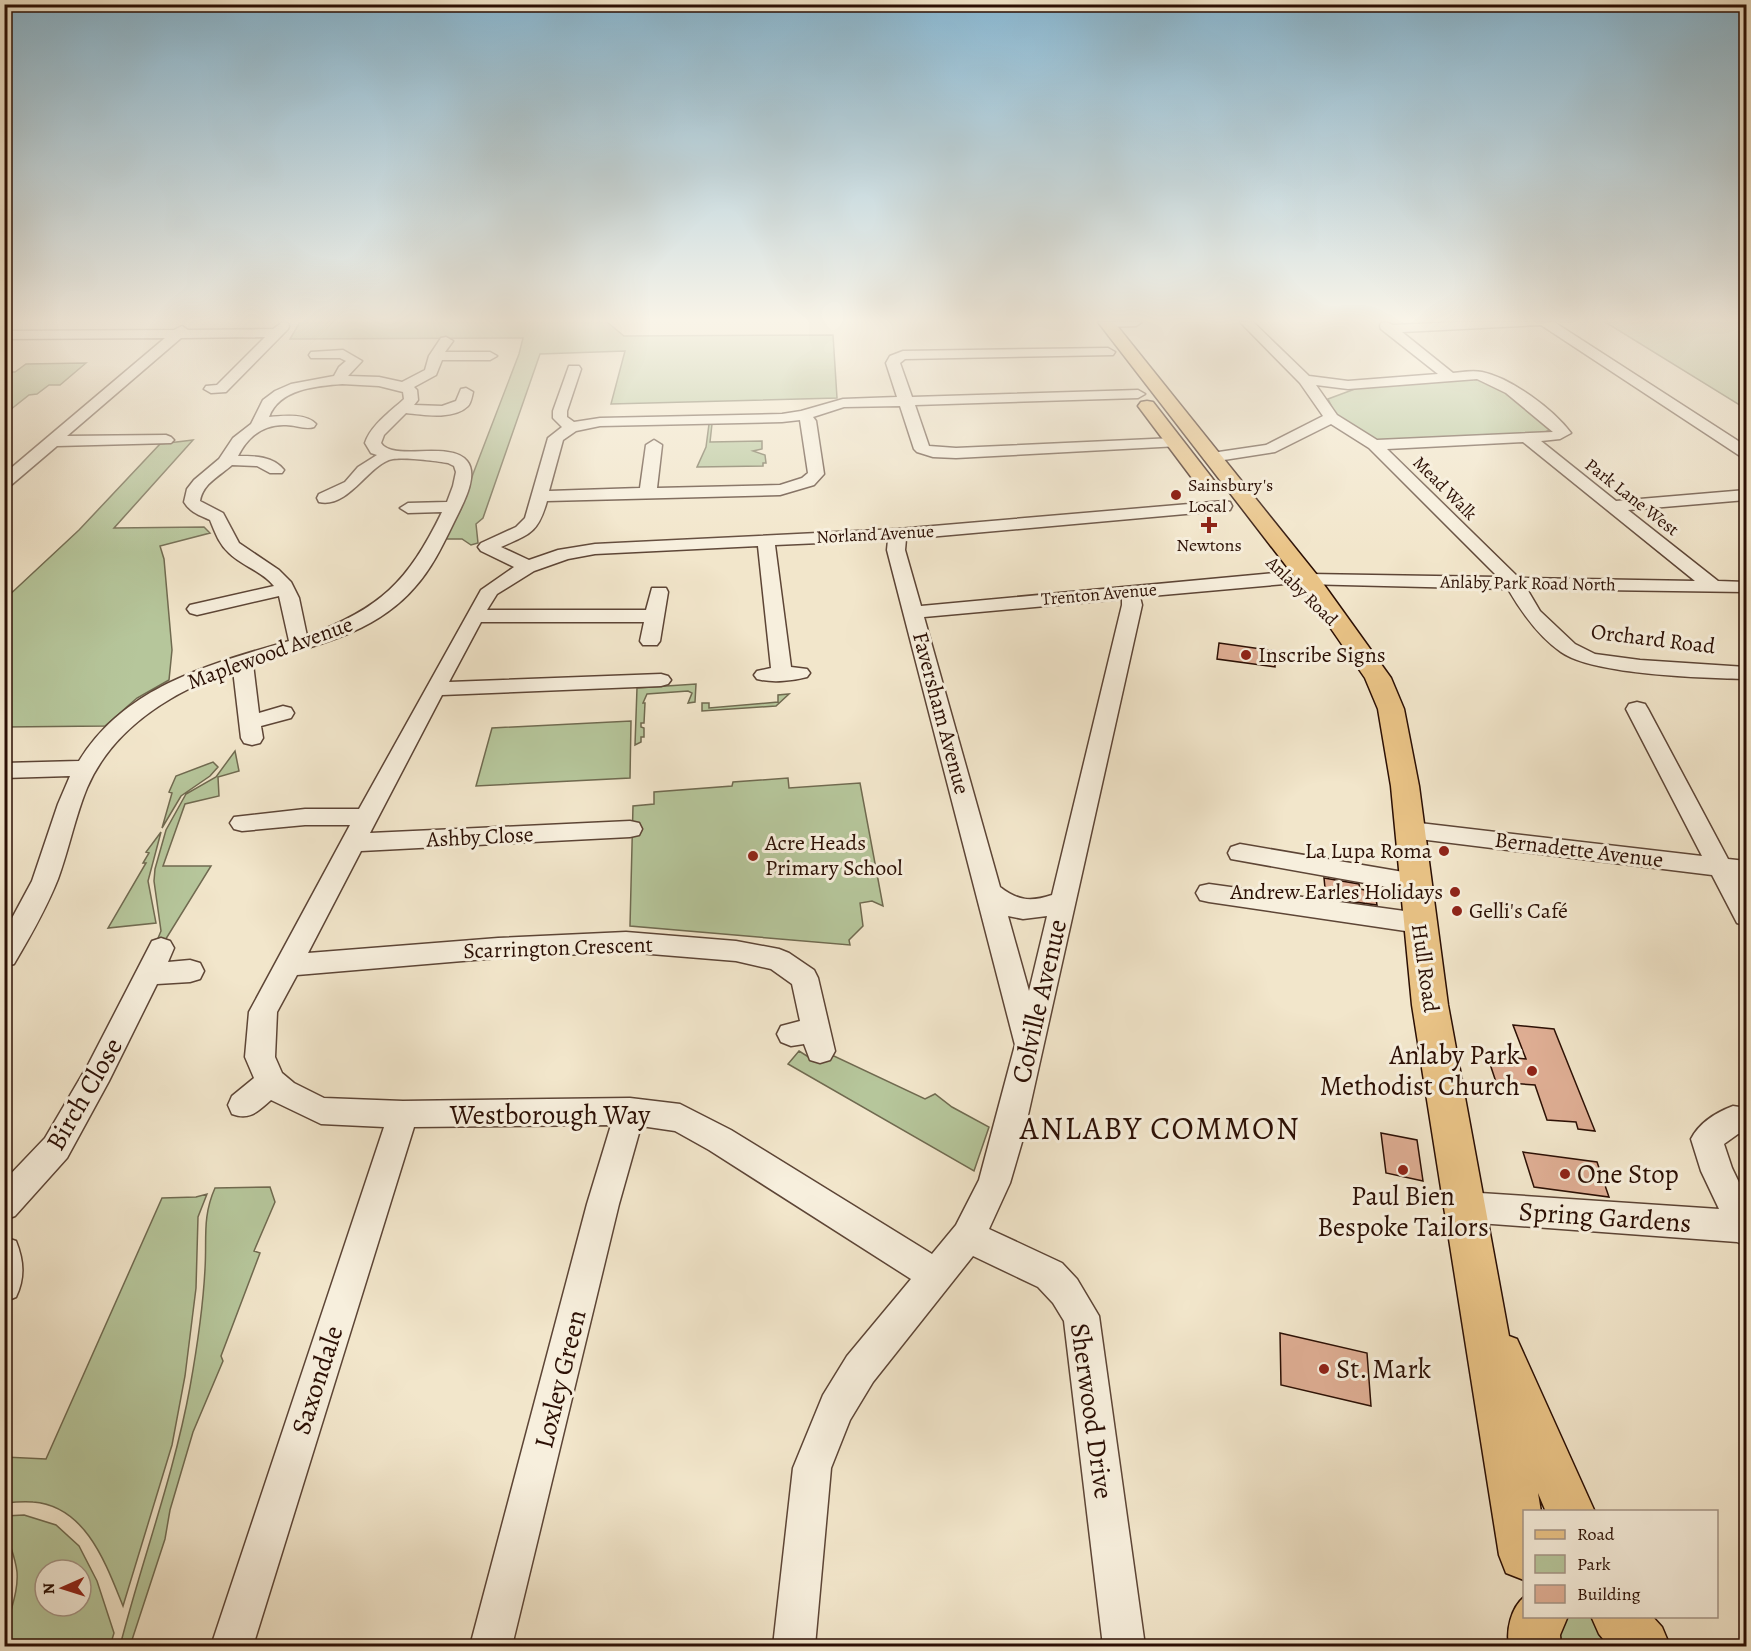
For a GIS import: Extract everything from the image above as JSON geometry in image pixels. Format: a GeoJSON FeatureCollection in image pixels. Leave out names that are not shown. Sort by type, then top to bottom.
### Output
{"type":"FeatureCollection","features":[{"type":"Feature","properties":{"kind":"main road"},"geometry":{"type":"LineString","coordinates":[[1142,399],[1230,514]]}},
{"type":"Feature","properties":{"kind":"main road","name":"Anlaby Road"},"geometry":{"type":"LineString","coordinates":[[1166,399],[1310,580],[1346,633]]}},
{"type":"Feature","properties":{"kind":"main road","name":"Anlaby Road"},"geometry":{"type":"LineString","coordinates":[[1268,560],[1284,578],[1346,633]]}},
{"type":"Feature","properties":{"kind":"main road","name":"Hull Road"},"geometry":{"type":"LineString","coordinates":[[1346,633],[1378,678],[1391,709],[1411,830],[1419,923],[1430,1005],[1523,1550]]}},
{"type":"Feature","properties":{"kind":"main road","name":"Hull Road"},"geometry":{"type":"LineString","coordinates":[[1482,1314],[1569,1510]]}},
{"type":"Feature","properties":{"kind":"main road"},"geometry":{"type":"LineString","coordinates":[[1618,1618],[1642,1647]]}},
{"type":"Feature","properties":{"kind":"street"},"geometry":{"type":"LineString","coordinates":[[4,483],[102,399]]}},
{"type":"Feature","properties":{"kind":"street"},"geometry":{"type":"LineString","coordinates":[[274,399],[268,403],[259,422],[241,439],[227,460],[198,483],[192,492],[192,502],[198,508],[217,517],[227,539],[236,549],[274,573],[286,589],[295,633],[300,645]]}},
{"type":"Feature","properties":{"kind":"street"},"geometry":{"type":"LineString","coordinates":[[388,455],[379,452],[374,447],[373,441],[411,399]]}},
{"type":"Feature","properties":{"kind":"street"},"geometry":{"type":"LineString","coordinates":[[404,408],[453,412],[464,399]]}},
{"type":"Feature","properties":{"kind":"street"},"geometry":{"type":"LineString","coordinates":[[564,399],[560,418],[571,427]]}},
{"type":"Feature","properties":{"kind":"street"},"geometry":{"type":"LineString","coordinates":[[528,567],[487,547],[522,531],[533,519],[556,438],[571,427],[600,422],[802,415],[843,403],[971,399]]}},
{"type":"Feature","properties":{"kind":"street","name":"Mead Walk"},"geometry":{"type":"LineString","coordinates":[[1319,399],[1332,418],[1374,445],[1514,583]]}},
{"type":"Feature","properties":{"kind":"street"},"geometry":{"type":"LineString","coordinates":[[1374,445],[1555,436],[1563,433],[1521,399]]}},
{"type":"Feature","properties":{"kind":"street"},"geometry":{"type":"LineString","coordinates":[[1663,399],[1746,453]]}},
{"type":"Feature","properties":{"kind":"street"},"geometry":{"type":"LineString","coordinates":[[907,401],[922,449],[933,452],[1174,443]]}},
{"type":"Feature","properties":{"kind":"street"},"geometry":{"type":"LineString","coordinates":[[540,496],[704,489],[791,489],[813,480],[816,474],[809,421],[802,415]]}},
{"type":"Feature","properties":{"kind":"street"},"geometry":{"type":"LineString","coordinates":[[1211,458],[1270,449],[1332,418]]}},
{"type":"Feature","properties":{"kind":"street"},"geometry":{"type":"LineString","coordinates":[[259,422],[302,419]]}},
{"type":"Feature","properties":{"kind":"street","name":"Park Lane West"},"geometry":{"type":"LineString","coordinates":[[1526,437],[1714,586]]}},
{"type":"Feature","properties":{"kind":"street"},"geometry":{"type":"LineString","coordinates":[[53,441],[166,440]]}},
{"type":"Feature","properties":{"kind":"street"},"geometry":{"type":"LineString","coordinates":[[648,493],[649,449]]}},
{"type":"Feature","properties":{"kind":"street"},"geometry":{"type":"LineString","coordinates":[[324,499],[351,485],[364,470],[388,455]]}},
{"type":"Feature","properties":{"kind":"street","name":"Maplewood Avenue"},"geometry":{"type":"LineString","coordinates":[[5,957],[30,912],[48,871],[74,790],[84,768],[102,744],[164,693],[204,673],[300,645],[361,620],[388,603],[409,583],[454,507],[465,471],[462,464],[454,458],[441,455],[388,455]]}},
{"type":"Feature","properties":{"kind":"street"},"geometry":{"type":"LineString","coordinates":[[227,460],[274,463]]}},
{"type":"Feature","properties":{"kind":"street"},"geometry":{"type":"LineString","coordinates":[[1612,506],[1746,495]]}},
{"type":"Feature","properties":{"kind":"street"},"geometry":{"type":"LineString","coordinates":[[402,508],[454,507]]}},
{"type":"Feature","properties":{"kind":"street","name":"Norland Avenue"},"geometry":{"type":"LineString","coordinates":[[528,567],[564,554],[595,549],[1230,514]]}},
{"type":"Feature","properties":{"kind":"street","name":"Faversham Avenue"},"geometry":{"type":"LineString","coordinates":[[898,534],[896,550],[1028,1045]]}},
{"type":"Feature","properties":{"kind":"street"},"geometry":{"type":"LineString","coordinates":[[766,540],[782,674]]}},
{"type":"Feature","properties":{"kind":"street"},"geometry":{"type":"LineString","coordinates":[[243,1105],[271,1082],[260,1057],[263,1012],[365,817],[490,590],[528,567]]}},
{"type":"Feature","properties":{"kind":"street","name":"Trenton Avenue"},"geometry":{"type":"LineString","coordinates":[[913,612],[1284,578]]}},
{"type":"Feature","properties":{"kind":"street","name":"Anlaby Park Road North"},"geometry":{"type":"LineString","coordinates":[[1310,580],[1746,587]]}},
{"type":"Feature","properties":{"kind":"street","name":"Orchard Road"},"geometry":{"type":"LineString","coordinates":[[1514,583],[1532,614],[1550,633],[1568,648],[1590,659],[1640,666],[1746,673]]}},
{"type":"Feature","properties":{"kind":"street"},"geometry":{"type":"LineString","coordinates":[[190,610],[286,589]]}},
{"type":"Feature","properties":{"kind":"street"},"geometry":{"type":"LineString","coordinates":[[650,641],[659,592]]}},
{"type":"Feature","properties":{"kind":"street","name":"Colville Avenue"},"geometry":{"type":"LineString","coordinates":[[794,1647],[812,1468],[836,1408],[860,1369],[968,1236],[994,1183],[1006,1142],[1132,606],[1130,592]]}},
{"type":"Feature","properties":{"kind":"street"},"geometry":{"type":"LineString","coordinates":[[474,616],[654,616]]}},
{"type":"Feature","properties":{"kind":"street"},"geometry":{"type":"LineString","coordinates":[[242,661],[251,730],[283,713]]}},
{"type":"Feature","properties":{"kind":"street"},"geometry":{"type":"LineString","coordinates":[[435,689],[650,677]]}},
{"type":"Feature","properties":{"kind":"street"},"geometry":{"type":"LineString","coordinates":[[1637,709],[1746,916]]}},
{"type":"Feature","properties":{"kind":"street"},"geometry":{"type":"LineString","coordinates":[[4,771],[84,768]]}},
{"type":"Feature","properties":{"kind":"street"},"geometry":{"type":"LineString","coordinates":[[240,823],[305,817],[365,817]]}},
{"type":"Feature","properties":{"kind":"street","name":"Ashby Close"},"geometry":{"type":"LineString","coordinates":[[352,843],[616,825]]}},
{"type":"Feature","properties":{"kind":"street","name":"Bernadette Avenue"},"geometry":{"type":"LineString","coordinates":[[1411,830],[1746,870]]}},
{"type":"Feature","properties":{"kind":"street"},"geometry":{"type":"LineString","coordinates":[[1240,853],[1415,883]]}},
{"type":"Feature","properties":{"kind":"street"},"geometry":{"type":"LineString","coordinates":[[989,892],[1005,906],[1023,910],[1042,908],[1062,902]]}},
{"type":"Feature","properties":{"kind":"street"},"geometry":{"type":"LineString","coordinates":[[1209,893],[1419,923]]}},
{"type":"Feature","properties":{"kind":"street","name":"Scarrington Crescent"},"geometry":{"type":"LineString","coordinates":[[288,965],[498,948],[627,942],[736,951],[779,960],[804,978],[809,1038]]}},
{"type":"Feature","properties":{"kind":"street","name":"Birch Close"},"geometry":{"type":"LineString","coordinates":[[4,1205],[56,1148],[99,1072],[155,961],[190,971]]}},
{"type":"Feature","properties":{"kind":"street","name":"Westborough Way"},"geometry":{"type":"LineString","coordinates":[[271,1082],[283,1092],[321,1111],[403,1114],[630,1111],[680,1118],[720,1140],[936,1276]]}},
{"type":"Feature","properties":{"kind":"street","name":"Loxley Green"},"geometry":{"type":"LineString","coordinates":[[491,1647],[603,1204],[630,1111]]}},
{"type":"Feature","properties":{"kind":"street","name":"Saxondale"},"geometry":{"type":"LineString","coordinates":[[232,1647],[403,1114]]}},
{"type":"Feature","properties":{"kind":"street","name":"Spring Gardens"},"geometry":{"type":"LineString","coordinates":[[1745,1229],[1717,1171],[1707,1139],[1733,1120],[1746,1121]]}},
{"type":"Feature","properties":{"kind":"street","name":"Spring Gardens"},"geometry":{"type":"LineString","coordinates":[[1465,1207],[1745,1229]]}},
{"type":"Feature","properties":{"kind":"street","name":"Sherwood Drive"},"geometry":{"type":"LineString","coordinates":[[968,1236],[1050,1275],[1065,1291],[1081,1316],[1124,1647]]}},
{"type":"Feature","properties":{"kind":"street"},"geometry":{"type":"LineString","coordinates":[[4,1252],[7,1279],[4,1285]]}},
{"type":"Feature","properties":{"kind":"green space"},"geometry":{"type":"Polygon","coordinates":[[[5,399],[24,399],[5,414],[5,399]]]}},
{"type":"Feature","properties":{"kind":"green space"},"geometry":{"type":"Polygon","coordinates":[[[502,399],[524,399],[483,518],[476,524],[478,543],[471,545],[462,539],[445,539],[461,509],[502,399]]]}},
{"type":"Feature","properties":{"kind":"green space"},"geometry":{"type":"Polygon","coordinates":[[[612,399],[798,399],[611,404],[612,399]]]}},
{"type":"Feature","properties":{"kind":"green space"},"geometry":{"type":"Polygon","coordinates":[[[1328,399],[1513,399],[1546,424],[1549,430],[1542,434],[1372,441],[1337,417],[1328,399]]]}},
{"type":"Feature","properties":{"kind":"green space"},"geometry":{"type":"Polygon","coordinates":[[[1730,399],[1746,399],[1746,409],[1730,399]]]}},
{"type":"Feature","properties":{"kind":"green space"},"geometry":{"type":"Polygon","coordinates":[[[709,424],[712,424],[710,442],[762,441],[762,449],[753,451],[765,455],[766,463],[763,463],[763,466],[697,467],[706,447],[709,424]]]}},
{"type":"Feature","properties":{"kind":"green space"},"geometry":{"type":"Polygon","coordinates":[[[193,440],[114,528],[204,527],[210,533],[160,546],[164,559],[172,650],[169,680],[137,698],[105,726],[5,727],[5,599],[79,530],[160,444],[193,440]]]}},
{"type":"Feature","properties":{"kind":"green space"},"geometry":{"type":"Polygon","coordinates":[[[696,684],[695,702],[688,703],[692,693],[688,691],[647,694],[643,703],[645,703],[644,723],[641,723],[641,727],[644,728],[644,737],[641,737],[641,742],[635,745],[637,688],[696,684]]]}},
{"type":"Feature","properties":{"kind":"green space"},"geometry":{"type":"Polygon","coordinates":[[[789,694],[776,706],[702,711],[702,703],[709,703],[709,708],[778,702],[778,695],[789,694]]]}},
{"type":"Feature","properties":{"kind":"green space"},"geometry":{"type":"Polygon","coordinates":[[[631,721],[630,778],[476,786],[492,728],[631,721]]]}},
{"type":"Feature","properties":{"kind":"green space"},"geometry":{"type":"Polygon","coordinates":[[[235,751],[239,771],[218,777],[219,796],[185,804],[163,866],[211,866],[164,942],[156,943],[161,931],[154,881],[155,869],[166,830],[186,794],[216,777],[235,751]]]}},
{"type":"Feature","properties":{"kind":"green space"},"geometry":{"type":"Polygon","coordinates":[[[213,762],[218,767],[210,776],[181,796],[162,828],[172,793],[169,792],[176,776],[213,762]]]}},
{"type":"Feature","properties":{"kind":"green space"},"geometry":{"type":"Polygon","coordinates":[[[788,778],[789,788],[860,783],[883,906],[872,901],[860,903],[863,926],[849,940],[850,945],[630,926],[633,806],[654,804],[654,792],[732,786],[733,782],[788,778]]]}},
{"type":"Feature","properties":{"kind":"green space"},"geometry":{"type":"Polygon","coordinates":[[[161,832],[148,881],[156,923],[108,928],[146,863],[143,863],[149,853],[146,852],[161,832]]]}},
{"type":"Feature","properties":{"kind":"green space"},"geometry":{"type":"Polygon","coordinates":[[[799,1051],[810,1058],[834,1056],[925,1099],[935,1094],[952,1107],[989,1127],[974,1171],[788,1064],[799,1051]]]}},
{"type":"Feature","properties":{"kind":"green space"},"geometry":{"type":"Polygon","coordinates":[[[270,1187],[275,1202],[254,1251],[260,1253],[221,1356],[223,1361],[193,1432],[170,1510],[165,1539],[130,1646],[120,1646],[167,1485],[190,1387],[201,1313],[206,1228],[211,1199],[215,1188],[270,1187]]]}},
{"type":"Feature","properties":{"kind":"green space"},"geometry":{"type":"Polygon","coordinates":[[[207,1194],[198,1217],[196,1288],[185,1376],[172,1445],[123,1606],[92,1540],[67,1514],[51,1506],[29,1502],[5,1503],[5,1457],[46,1459],[162,1198],[196,1197],[207,1194]]]}},
{"type":"Feature","properties":{"kind":"green space"},"geometry":{"type":"Polygon","coordinates":[[[24,1515],[56,1525],[79,1546],[85,1558],[33,1558],[33,1618],[93,1618],[93,1573],[114,1633],[110,1646],[5,1646],[17,1582],[16,1565],[6,1530],[5,1516],[24,1515]]]}},
{"type":"Feature","properties":{"kind":"green space"},"geometry":{"type":"Polygon","coordinates":[[[1566,1618],[1595,1618],[1617,1632],[1629,1646],[1554,1646],[1566,1618]]]}},
{"type":"Feature","properties":{"kind":"building","name":"Inscribe Signs"},"geometry":{"type":"Polygon","coordinates":[[[1219,643],[1275,651],[1275,667],[1217,659],[1219,643]]]}},
{"type":"Feature","properties":{"kind":"building"},"geometry":{"type":"Polygon","coordinates":[[[1324,878],[1359,884],[1360,889],[1375,892],[1377,905],[1326,898],[1324,878]]]}},
{"type":"Feature","properties":{"kind":"building","name":"Anlaby Park Methodist Church"},"geometry":{"type":"Polygon","coordinates":[[[1513,1025],[1554,1029],[1595,1131],[1578,1129],[1576,1122],[1547,1120],[1535,1085],[1496,1082],[1487,1055],[1526,1059],[1513,1025]]]}},
{"type":"Feature","properties":{"kind":"building"},"geometry":{"type":"Polygon","coordinates":[[[1381,1133],[1417,1140],[1423,1181],[1386,1173],[1381,1133]]]}},
{"type":"Feature","properties":{"kind":"building","name":"One Stop"},"geometry":{"type":"Polygon","coordinates":[[[1523,1152],[1597,1162],[1609,1197],[1534,1187],[1523,1152]]]}},
{"type":"Feature","properties":{"kind":"building","name":"St. Mark"},"geometry":{"type":"Polygon","coordinates":[[[1280,1333],[1367,1353],[1371,1406],[1281,1385],[1280,1333]]]}},
{"type":"Feature","properties":{"kind":"place","name":"Sainsbury's Local"},"geometry":{"type":"Point","coordinates":[1176,495]}},
{"type":"Feature","properties":{"kind":"place","name":"Newtons"},"geometry":{"type":"Point","coordinates":[1209,525]}},
{"type":"Feature","properties":{"kind":"place","name":"Inscribe Signs"},"geometry":{"type":"Point","coordinates":[1246,655]}},
{"type":"Feature","properties":{"kind":"place","name":"La Lupa Roma"},"geometry":{"type":"Point","coordinates":[1444,851]}},
{"type":"Feature","properties":{"kind":"place","name":"Acre Heads Primary School"},"geometry":{"type":"Point","coordinates":[753,856]}},
{"type":"Feature","properties":{"kind":"place","name":"Andrew Earles Holidays"},"geometry":{"type":"Point","coordinates":[1455,892]}},
{"type":"Feature","properties":{"kind":"place","name":"Gelli's Café"},"geometry":{"type":"Point","coordinates":[1457,911]}},
{"type":"Feature","properties":{"kind":"place","name":"Anlaby Park Methodist Church"},"geometry":{"type":"Point","coordinates":[1532,1071]}},
{"type":"Feature","properties":{"kind":"place","name":"Paul Bien Bespoke Tailors"},"geometry":{"type":"Point","coordinates":[1403,1170]}},
{"type":"Feature","properties":{"kind":"place","name":"One Stop"},"geometry":{"type":"Point","coordinates":[1565,1174]}},
{"type":"Feature","properties":{"kind":"place","name":"St. Mark"},"geometry":{"type":"Point","coordinates":[1324,1369]}},
{"type":"Feature","properties":{"kind":"district","name":"ANLABY COMMON"},"geometry":{"type":"Point","coordinates":[1160,1128]}}]}
